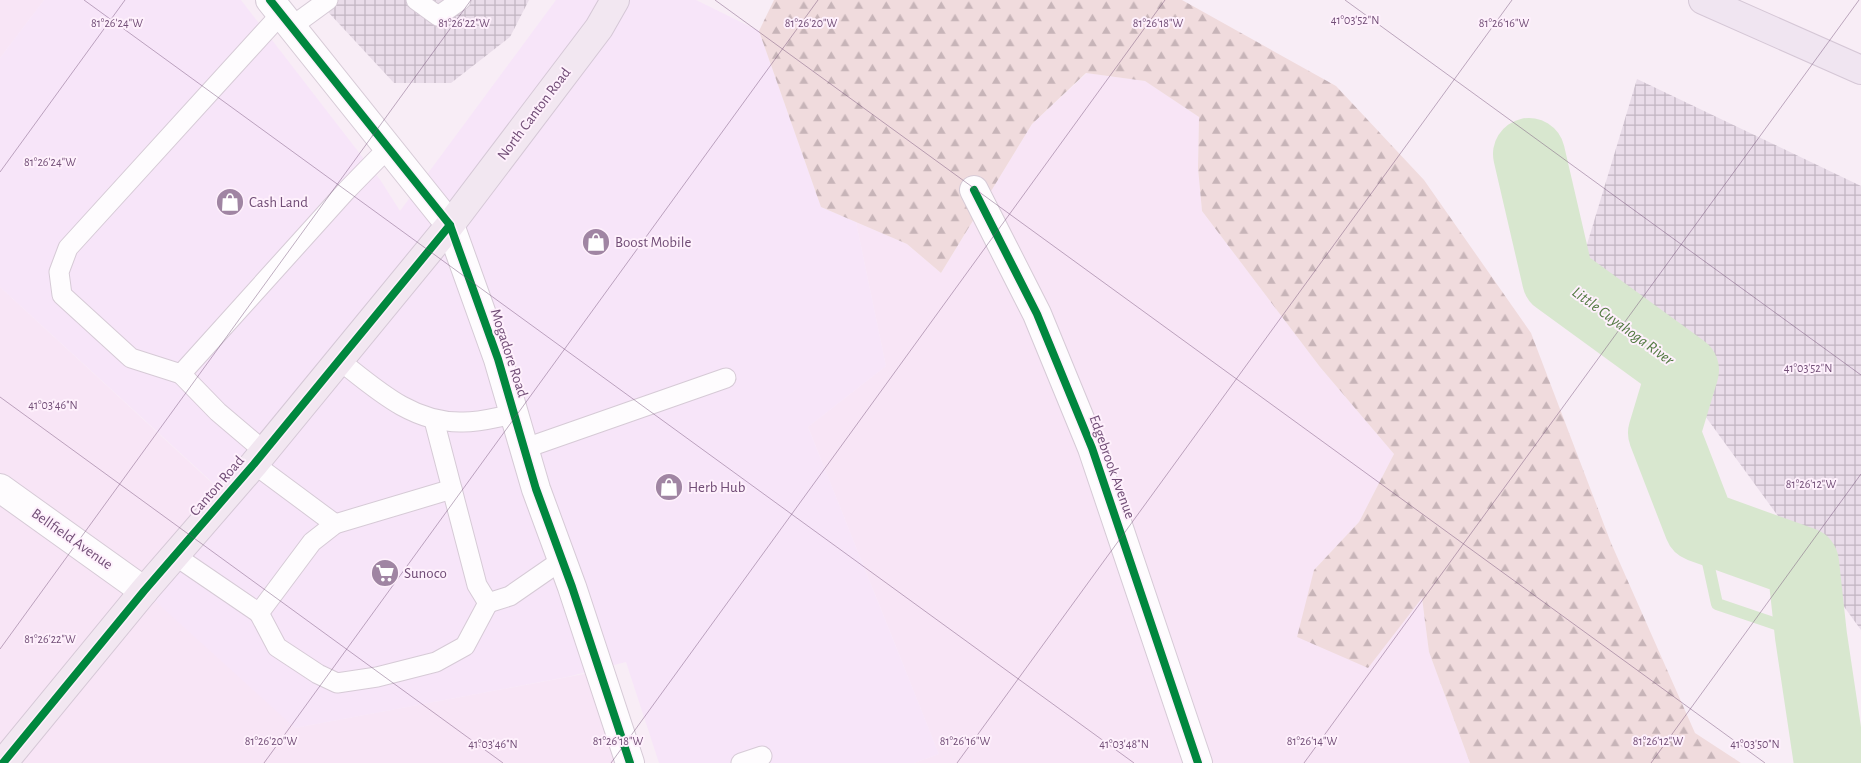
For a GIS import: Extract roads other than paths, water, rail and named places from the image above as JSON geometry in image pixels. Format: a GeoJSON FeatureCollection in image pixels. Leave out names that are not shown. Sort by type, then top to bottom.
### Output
{"type":"FeatureCollection","features":[{"type":"Feature","properties":{"kind":"highway"},"geometry":{"type":"LineString","coordinates":[[1703,0],[1861,70]]}},
{"type":"Feature","properties":{"kind":"main road","name":"North Canton Road"},"geometry":{"type":"LineString","coordinates":[[450,225],[599,28],[615,0]]}},
{"type":"Feature","properties":{"kind":"main road","name":"Canton Road"},"geometry":{"type":"LineString","coordinates":[[3,763],[174,555],[259,458],[450,225]]}},
{"type":"Feature","properties":{"kind":"street","name":"Mogadore Road"},"geometry":{"type":"LineString","coordinates":[[281,14],[450,225],[498,359],[523,449],[630,763]]}},
{"type":"Feature","properties":{"kind":"street","name":"Edgebrook Avenue"},"geometry":{"type":"LineString","coordinates":[[974,190],[1037,314],[1092,448],[1198,763]]}},
{"type":"Feature","properties":{"kind":"street","name":"Bellfield Avenue"},"geometry":{"type":"LineString","coordinates":[[0,488],[144,591]]}},
{"type":"Feature","properties":{"kind":"lane"},"geometry":{"type":"LineString","coordinates":[[328,0],[281,14],[68,248],[59,272],[62,295],[131,358],[181,374],[259,458],[335,524]]}},
{"type":"Feature","properties":{"kind":"lane"},"geometry":{"type":"LineString","coordinates":[[416,0],[438,16],[461,0]]}},
{"type":"Feature","properties":{"kind":"lane"},"geometry":{"type":"LineString","coordinates":[[181,374],[346,190],[388,148]]}},
{"type":"Feature","properties":{"kind":"lane"},"geometry":{"type":"LineString","coordinates":[[339,360],[393,402],[434,420],[462,422],[514,414]]}},
{"type":"Feature","properties":{"kind":"lane"},"geometry":{"type":"LineString","coordinates":[[523,449],[726,378]]}},
{"type":"Feature","properties":{"kind":"lane"},"geometry":{"type":"LineString","coordinates":[[434,420],[477,585],[488,603]]}},
{"type":"Feature","properties":{"kind":"lane"},"geometry":{"type":"LineString","coordinates":[[259,613],[312,542],[335,524],[452,489]]}},
{"type":"Feature","properties":{"kind":"lane"},"geometry":{"type":"LineString","coordinates":[[174,555],[259,613],[277,648],[318,674],[337,683],[378,677],[436,662],[465,646],[488,603],[510,596],[562,560]]}},
{"type":"Feature","properties":{"kind":"lane"},"geometry":{"type":"LineString","coordinates":[[741,763],[762,756]]}},
{"type":"Feature","properties":{"kind":"waterway","name":"Little Cuyahoga River"},"geometry":{"type":"LineString","coordinates":[[1529,154],[1558,279],[1683,370],[1664,433],[1700,526],[1803,563],[1811,636],[1830,763]]}},
{"type":"Feature","properties":{"kind":"waterway","name":"Little Cuyahoga River"},"geometry":{"type":"LineString","coordinates":[[1700,526],[1717,604],[1811,636]]}},
{"type":"Feature","properties":{"kind":"place","name":"Cash Land"},"geometry":{"type":"Point","coordinates":[230,202]}},
{"type":"Feature","properties":{"kind":"place","name":"Boost Mobile"},"geometry":{"type":"Point","coordinates":[596,242]}},
{"type":"Feature","properties":{"kind":"place","name":"Herb Hub"},"geometry":{"type":"Point","coordinates":[669,487]}},
{"type":"Feature","properties":{"kind":"place","name":"Sunoco"},"geometry":{"type":"Point","coordinates":[385,573]}}]}
